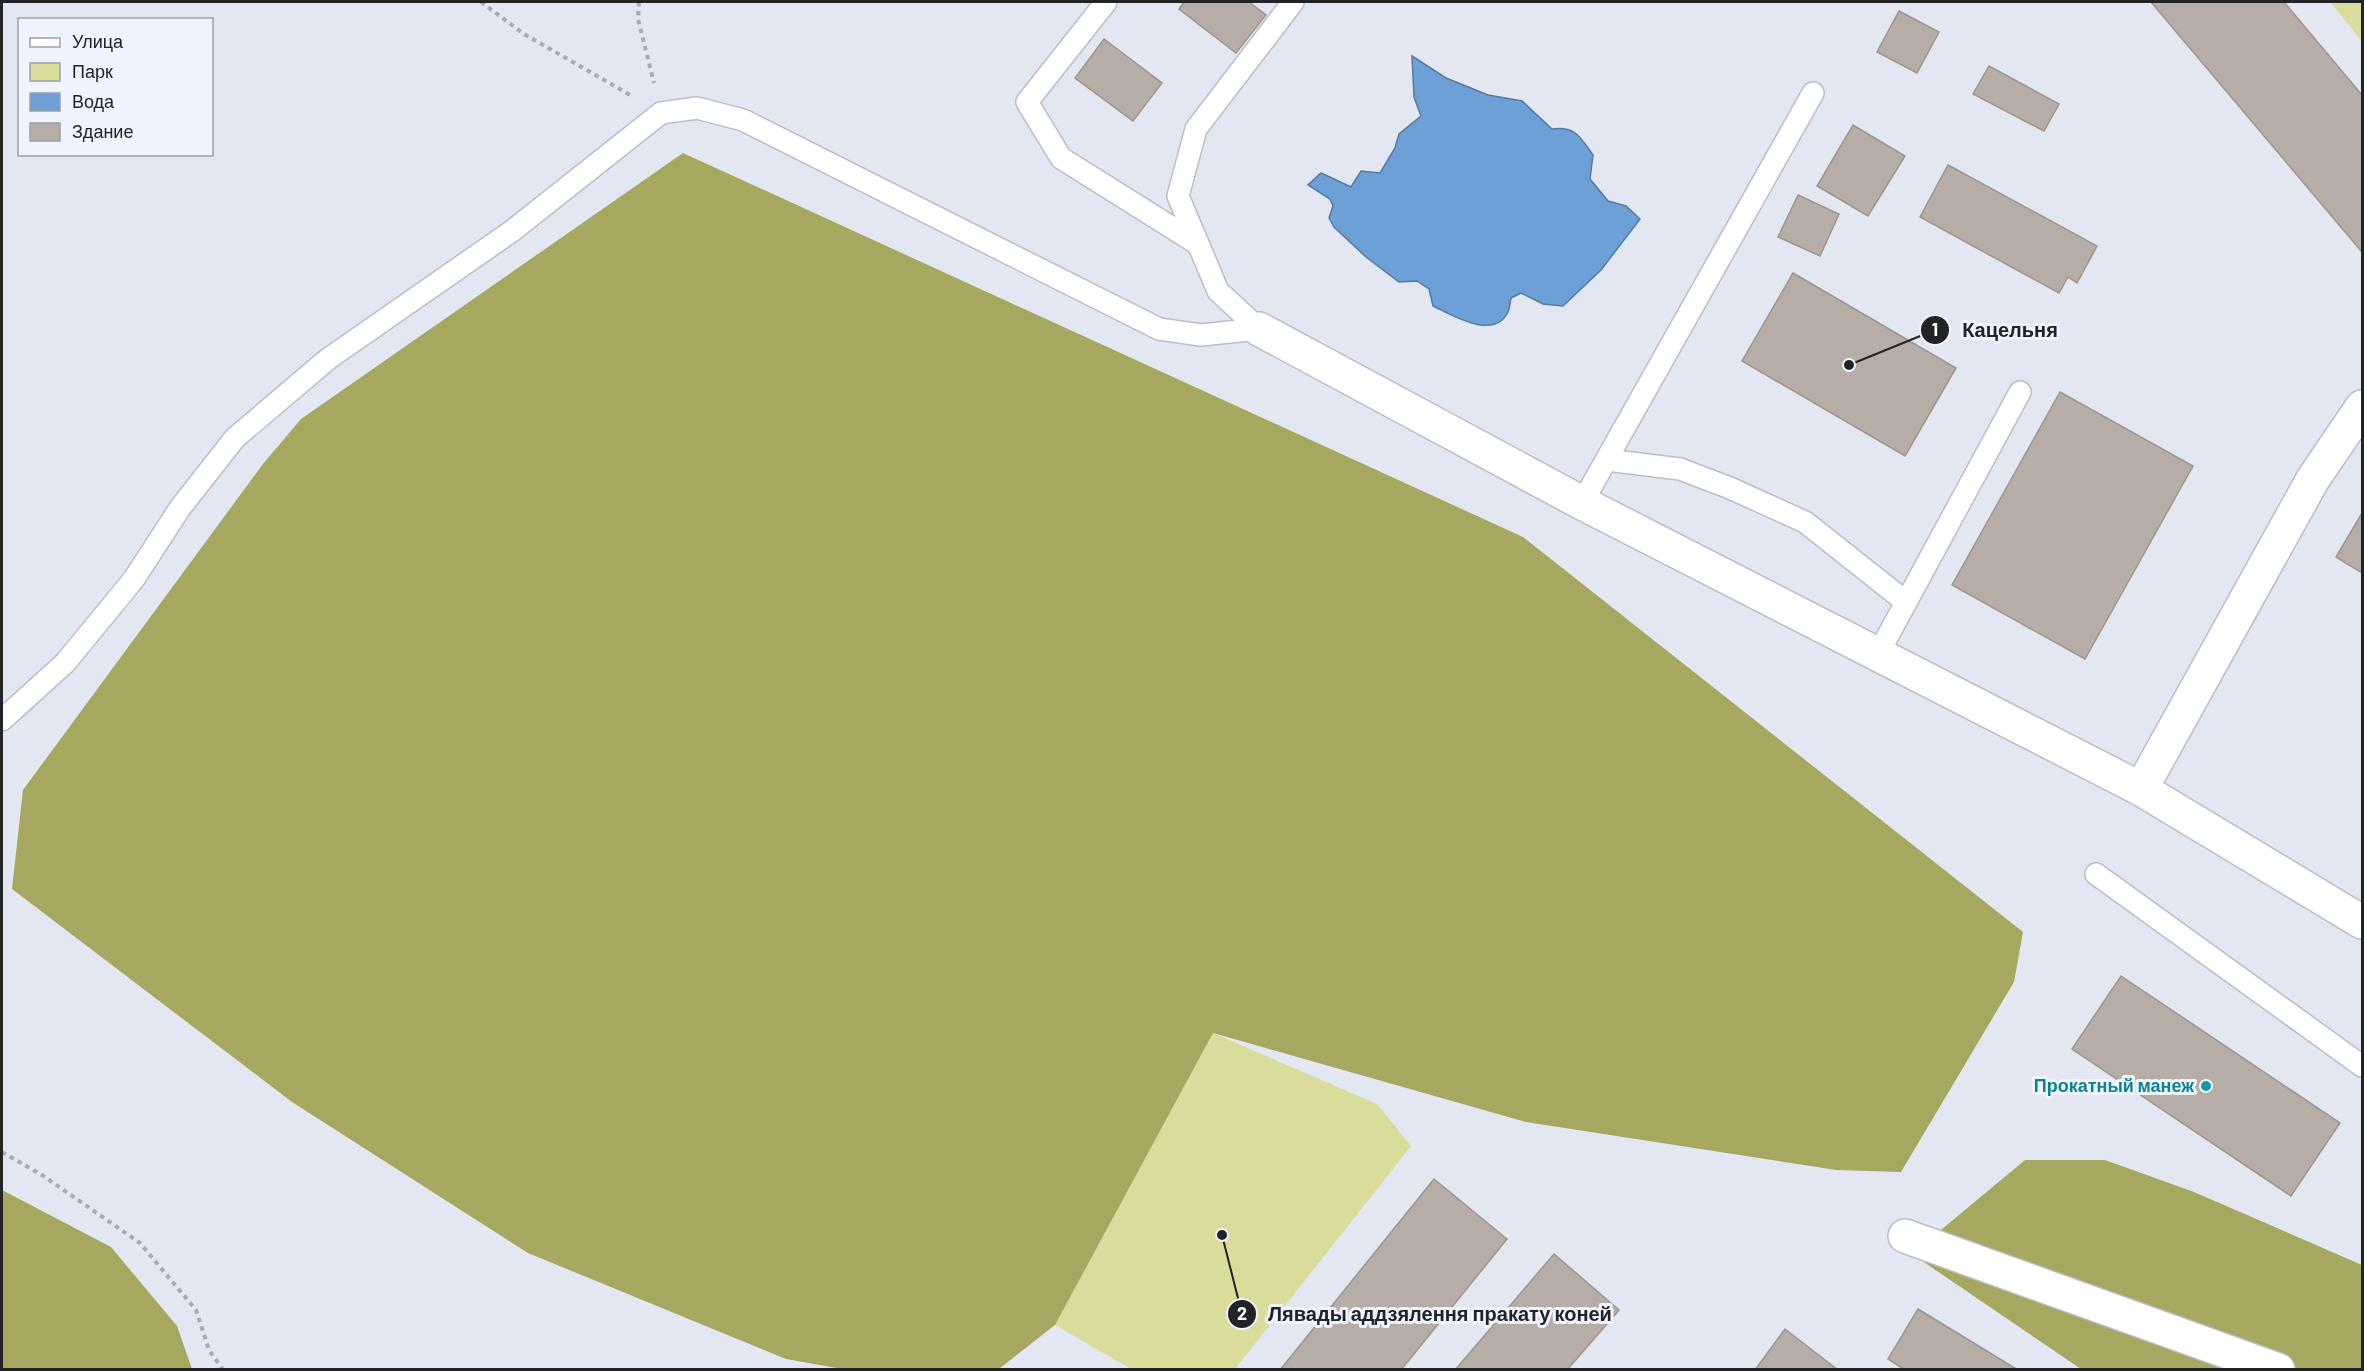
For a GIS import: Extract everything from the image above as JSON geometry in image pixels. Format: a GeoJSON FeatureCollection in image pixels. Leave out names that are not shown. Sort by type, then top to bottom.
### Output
{"type":"FeatureCollection","features":[{"type":"Feature","properties":{"kind":"street"},"geometry":{"type":"LineString","coordinates":[[1259,329],[1582,503],[2141,789],[2362,922]]}},
{"type":"Feature","properties":{"kind":"street"},"geometry":{"type":"LineString","coordinates":[[2141,789],[2313,479],[2362,407]]}},
{"type":"Feature","properties":{"kind":"street"},"geometry":{"type":"LineString","coordinates":[[1905,1236],[2278,1370]]}},
{"type":"Feature","properties":{"kind":"lane"},"geometry":{"type":"LineString","coordinates":[[1106,2],[1027,102],[1061,158],[1198,244]]}},
{"type":"Feature","properties":{"kind":"lane"},"geometry":{"type":"LineString","coordinates":[[1259,329],[1218,291],[1178,196],[1196,129],[1293,2]]}},
{"type":"Feature","properties":{"kind":"lane"},"geometry":{"type":"LineString","coordinates":[[1582,503],[1813,93]]}},
{"type":"Feature","properties":{"kind":"lane"},"geometry":{"type":"LineString","coordinates":[[2,720],[65,663],[134,579],[180,508],[235,438],[328,359],[512,231],[661,113],[697,108],[743,120],[1159,329],[1201,335],[1259,329]]}},
{"type":"Feature","properties":{"kind":"lane"},"geometry":{"type":"LineString","coordinates":[[1878,654],[2020,392]]}},
{"type":"Feature","properties":{"kind":"lane"},"geometry":{"type":"LineString","coordinates":[[1607,460],[1680,470],[1730,488],[1805,522],[1906,602]]}},
{"type":"Feature","properties":{"kind":"lane"},"geometry":{"type":"LineString","coordinates":[[2096,874],[2362,1066]]}},
{"type":"Feature","properties":{"kind":"path"},"geometry":{"type":"LineString","coordinates":[[481,2],[524,34],[661,113]]}},
{"type":"Feature","properties":{"kind":"path"},"geometry":{"type":"LineString","coordinates":[[639,2],[638,19],[661,113]]}},
{"type":"Feature","properties":{"kind":"path"},"geometry":{"type":"LineString","coordinates":[[2,1152],[42,1174],[140,1243],[196,1310],[209,1350],[223,1370]]}},
{"type":"Feature","properties":{"kind":"green space"},"geometry":{"type":"Polygon","coordinates":[[[2330,2],[2362,2],[2362,41],[2330,2]]]}},
{"type":"Feature","properties":{"kind":"green space"},"geometry":{"type":"Polygon","coordinates":[[[683,153],[1523,537],[2023,932],[2014,982],[1901,1172],[1836,1170],[1526,1122],[1213,1033],[1055,1325],[1000,1368],[842,1369],[786,1359],[528,1253],[292,1102],[12,889],[23,790],[263,464],[301,419],[683,153]]]}},
{"type":"Feature","properties":{"kind":"green space"},"geometry":{"type":"Polygon","coordinates":[[[1213,1033],[1377,1104],[1411,1146],[1235,1369],[1131,1369],[1055,1325],[1213,1033]]]}},
{"type":"Feature","properties":{"kind":"green space"},"geometry":{"type":"Polygon","coordinates":[[[2025,1160],[2105,1160],[2194,1192],[2362,1265],[2362,1369],[2081,1369],[1912,1254],[2025,1160]]]}},
{"type":"Feature","properties":{"kind":"green space"},"geometry":{"type":"Polygon","coordinates":[[[2,1190],[111,1247],[177,1326],[192,1369],[2,1369],[2,1190]]]}},
{"type":"Feature","properties":{"kind":"water"},"geometry":{"type":"Polygon","coordinates":[[[1412,56],[1446,78],[1488,95],[1522,101],[1552,129],[1567,129],[1577,134],[1593,155],[1590,179],[1608,201],[1626,206],[1640,219],[1601,270],[1563,306],[1543,304],[1521,293],[1511,298],[1508,312],[1502,320],[1493,325],[1461,320],[1433,306],[1429,289],[1417,281],[1399,282],[1366,257],[1334,227],[1329,218],[1333,206],[1330,199],[1308,185],[1321,173],[1351,187],[1361,171],[1380,173],[1395,148],[1399,134],[1421,116],[1414,97],[1412,56]]]}},
{"type":"Feature","properties":{"kind":"building"},"geometry":{"type":"Polygon","coordinates":[[[1184,2],[1249,2],[1266,15],[1236,53],[1179,9],[1184,2]]]}},
{"type":"Feature","properties":{"kind":"building"},"geometry":{"type":"Polygon","coordinates":[[[2151,2],[2284,2],[2362,95],[2361,251],[2151,2]]]}},
{"type":"Feature","properties":{"kind":"building"},"geometry":{"type":"Polygon","coordinates":[[[1899,11],[1939,32],[1917,73],[1877,52],[1899,11]]]}},
{"type":"Feature","properties":{"kind":"building"},"geometry":{"type":"Polygon","coordinates":[[[1104,39],[1162,83],[1133,121],[1075,78],[1104,39]]]}},
{"type":"Feature","properties":{"kind":"building"},"geometry":{"type":"Polygon","coordinates":[[[1989,66],[2059,104],[2044,131],[1973,94],[1989,66]]]}},
{"type":"Feature","properties":{"kind":"building"},"geometry":{"type":"Polygon","coordinates":[[[1853,125],[1905,156],[1868,216],[1817,186],[1853,125]]]}},
{"type":"Feature","properties":{"kind":"building"},"geometry":{"type":"Polygon","coordinates":[[[1948,165],[2097,246],[2077,283],[2068,277],[2059,293],[1920,217],[1948,165]]]}},
{"type":"Feature","properties":{"kind":"building"},"geometry":{"type":"Polygon","coordinates":[[[1798,195],[1839,214],[1820,256],[1778,237],[1798,195]]]}},
{"type":"Feature","properties":{"kind":"building"},"geometry":{"type":"Polygon","coordinates":[[[1793,273],[1956,368],[1905,456],[1742,361],[1793,273]]]}},
{"type":"Feature","properties":{"kind":"building"},"geometry":{"type":"Polygon","coordinates":[[[2060,392],[2193,466],[2085,659],[1952,585],[2060,392]]]}},
{"type":"Feature","properties":{"kind":"building"},"geometry":{"type":"Polygon","coordinates":[[[2362,513],[2362,573],[2336,557],[2362,513]]]}},
{"type":"Feature","properties":{"kind":"building","name":"Прокатный манеж"},"geometry":{"type":"Polygon","coordinates":[[[2121,976],[2340,1123],[2291,1196],[2072,1049],[2121,976]]]}},
{"type":"Feature","properties":{"kind":"building"},"geometry":{"type":"Polygon","coordinates":[[[1434,1179],[1507,1239],[1401,1370],[1280,1370],[1434,1179]]]}},
{"type":"Feature","properties":{"kind":"building"},"geometry":{"type":"Polygon","coordinates":[[[1554,1254],[1619,1310],[1567,1370],[1455,1370],[1554,1254]]]}},
{"type":"Feature","properties":{"kind":"building"},"geometry":{"type":"Polygon","coordinates":[[[1918,1309],[2018,1370],[1905,1370],[1888,1359],[1918,1309]]]}},
{"type":"Feature","properties":{"kind":"building"},"geometry":{"type":"Polygon","coordinates":[[[1785,1329],[1838,1370],[1755,1370],[1785,1329]]]}},
{"type":"Feature","properties":{"kind":"place","name":"Кацельня"},"geometry":{"type":"Point","coordinates":[1849,365]}},
{"type":"Feature","properties":{"kind":"place","name":"Прокатный манеж"},"geometry":{"type":"Point","coordinates":[2206,1086]}},
{"type":"Feature","properties":{"kind":"place","name":"Лявады аддзялення пракату коней"},"geometry":{"type":"Point","coordinates":[1222,1235]}}]}
